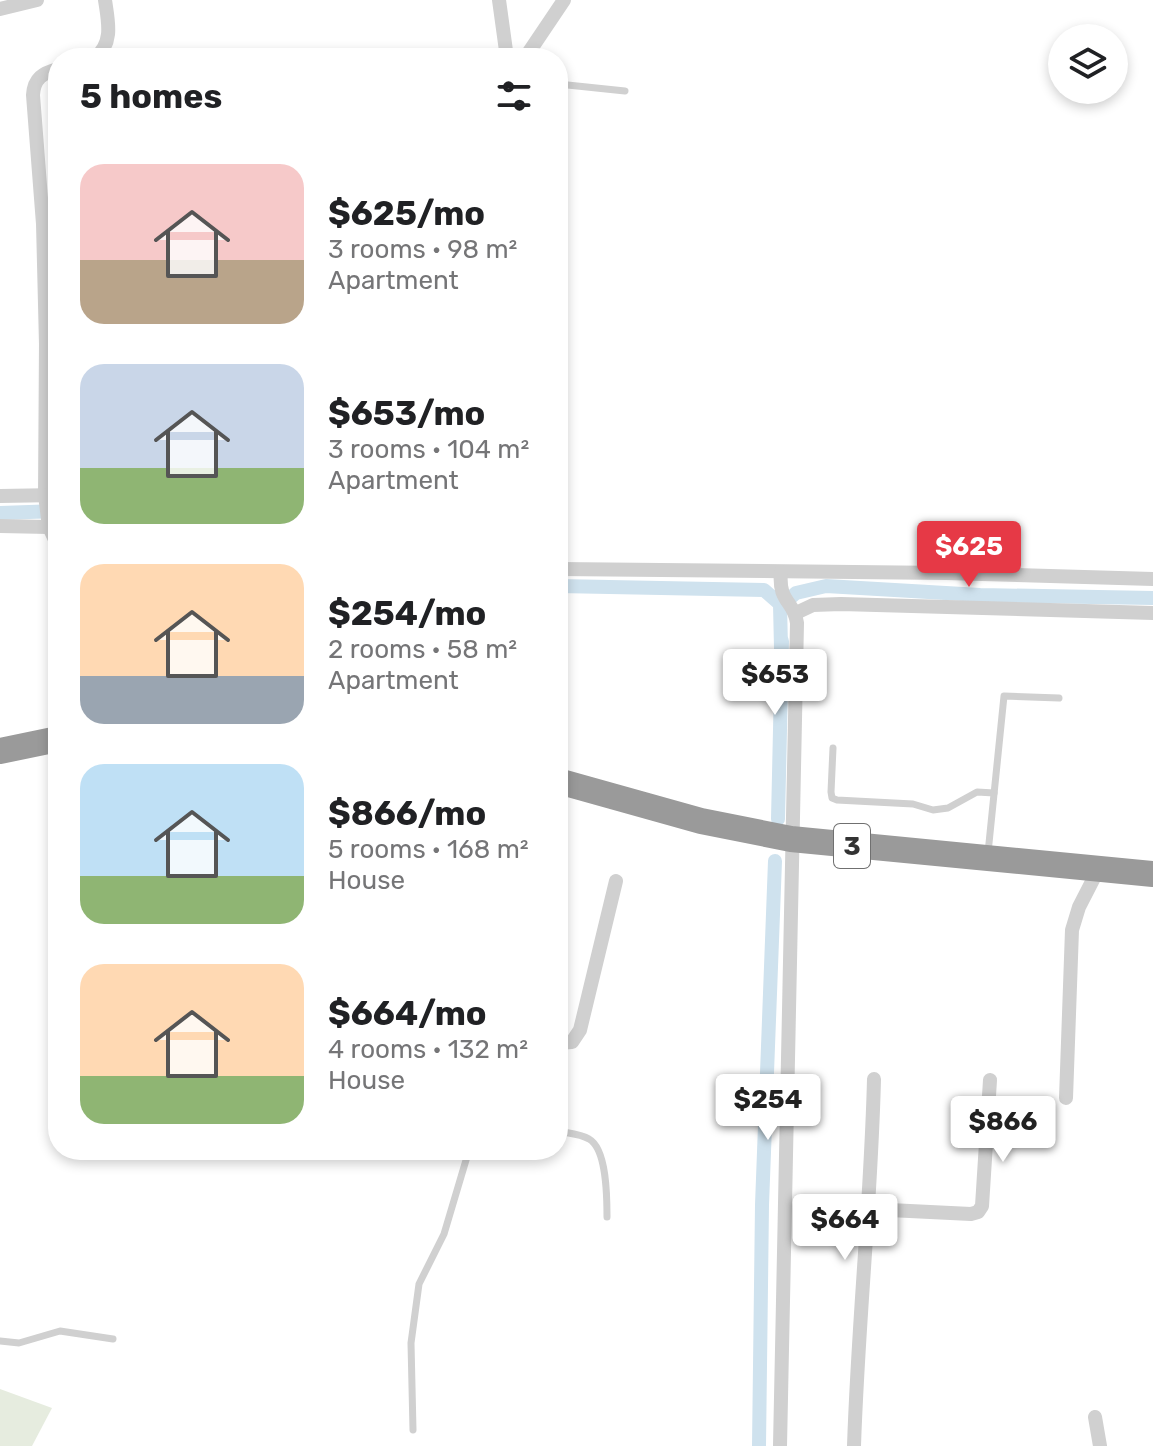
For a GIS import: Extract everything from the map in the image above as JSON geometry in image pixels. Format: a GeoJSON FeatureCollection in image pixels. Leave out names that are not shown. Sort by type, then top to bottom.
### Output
{"type":"FeatureCollection","features":[{"type":"Feature","properties":{"kind":"highway"},"geometry":{"type":"LineString","coordinates":[[0,751],[48,741]]}},
{"type":"Feature","properties":{"kind":"highway","name":"3"},"geometry":{"type":"LineString","coordinates":[[568,784],[701,821],[791,839],[1153,874]]}},
{"type":"Feature","properties":{"kind":"street"},"geometry":{"type":"LineString","coordinates":[[0,9],[37,0]]}},
{"type":"Feature","properties":{"kind":"street"},"geometry":{"type":"LineString","coordinates":[[104,48],[108,40],[105,0]]}},
{"type":"Feature","properties":{"kind":"street"},"geometry":{"type":"LineString","coordinates":[[499,0],[506,48]]}},
{"type":"Feature","properties":{"kind":"street"},"geometry":{"type":"LineString","coordinates":[[532,48],[564,0]]}},
{"type":"Feature","properties":{"kind":"street"},"geometry":{"type":"LineString","coordinates":[[48,73],[40,76],[33,95],[43,224],[48,447]]}},
{"type":"Feature","properties":{"kind":"street"},"geometry":{"type":"LineString","coordinates":[[0,496],[48,498]]}},
{"type":"Feature","properties":{"kind":"street"},"geometry":{"type":"LineString","coordinates":[[0,526],[48,524]]}},
{"type":"Feature","properties":{"kind":"street"},"geometry":{"type":"LineString","coordinates":[[568,570],[781,582],[1153,579]]}},
{"type":"Feature","properties":{"kind":"street"},"geometry":{"type":"LineString","coordinates":[[780,1446],[796,613],[781,582]]}},
{"type":"Feature","properties":{"kind":"street"},"geometry":{"type":"LineString","coordinates":[[796,613],[813,605],[841,604],[1153,613]]}},
{"type":"Feature","properties":{"kind":"street"},"geometry":{"type":"LineString","coordinates":[[1066,1098],[1072,930],[1079,907],[1098,870]]}},
{"type":"Feature","properties":{"kind":"street"},"geometry":{"type":"LineString","coordinates":[[568,1042],[572,1042],[580,1030],[616,881]]}},
{"type":"Feature","properties":{"kind":"street"},"geometry":{"type":"LineString","coordinates":[[854,1446],[874,1079]]}},
{"type":"Feature","properties":{"kind":"street"},"geometry":{"type":"LineString","coordinates":[[869,1209],[978,1212],[982,1206],[990,1080]]}},
{"type":"Feature","properties":{"kind":"street"},"geometry":{"type":"LineString","coordinates":[[1095,1417],[1100,1446]]}},
{"type":"Feature","properties":{"kind":"lane"},"geometry":{"type":"LineString","coordinates":[[568,85],[625,91]]}},
{"type":"Feature","properties":{"kind":"lane"},"geometry":{"type":"LineString","coordinates":[[988,860],[1004,696],[1059,698]]}},
{"type":"Feature","properties":{"kind":"lane"},"geometry":{"type":"LineString","coordinates":[[833,748],[831,792],[832,798],[837,800],[913,804],[933,810],[948,808],[977,792],[994,793]]}},
{"type":"Feature","properties":{"kind":"lane"},"geometry":{"type":"LineString","coordinates":[[568,1133],[589,1138],[599,1147],[607,1217]]}},
{"type":"Feature","properties":{"kind":"lane"},"geometry":{"type":"LineString","coordinates":[[413,1430],[411,1343],[419,1284],[444,1234],[466,1160]]}},
{"type":"Feature","properties":{"kind":"lane"},"geometry":{"type":"LineString","coordinates":[[0,1341],[19,1343],[60,1331],[113,1339]]}},
{"type":"Feature","properties":{"kind":"shaded area"},"geometry":{"type":"Polygon","coordinates":[[[0,1389],[52,1408],[32,1446],[0,1446],[0,1389]]]}},
{"type":"Feature","properties":{"kind":"waterway"},"geometry":{"type":"LineString","coordinates":[[0,513],[48,511]]}},
{"type":"Feature","properties":{"kind":"waterway"},"geometry":{"type":"LineString","coordinates":[[568,586],[764,590],[780,604],[781,648]]}},
{"type":"Feature","properties":{"kind":"waterway"},"geometry":{"type":"LineString","coordinates":[[789,599],[796,593],[826,586],[980,595],[1153,598]]}},
{"type":"Feature","properties":{"kind":"waterway"},"geometry":{"type":"LineString","coordinates":[[778,819],[782,641]]}},
{"type":"Feature","properties":{"kind":"waterway"},"geometry":{"type":"LineString","coordinates":[[759,1446],[762,1205],[775,861]]}}]}
